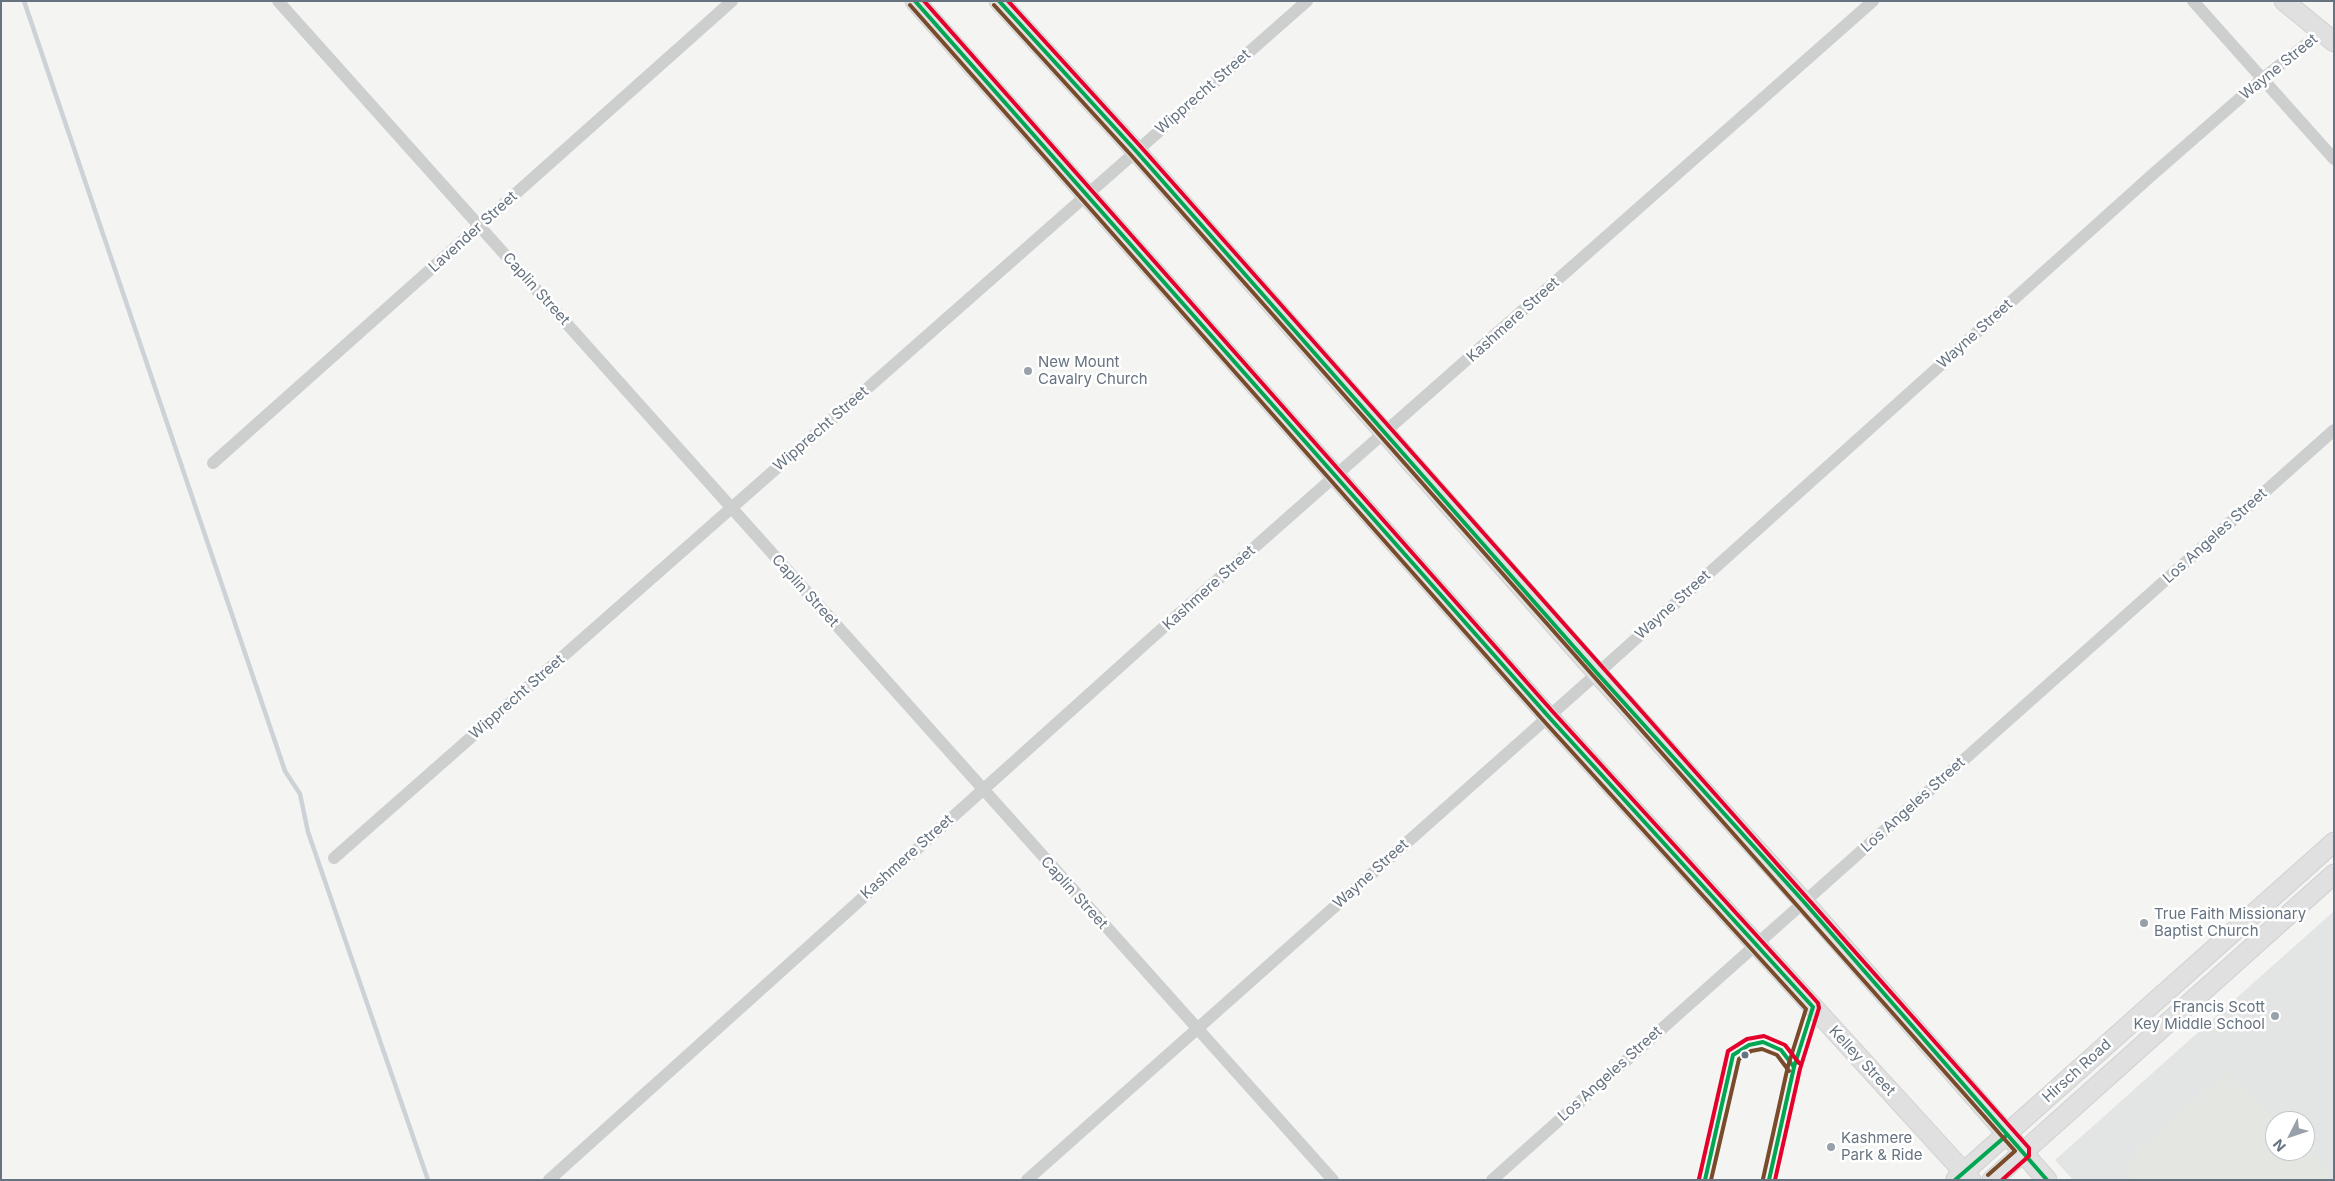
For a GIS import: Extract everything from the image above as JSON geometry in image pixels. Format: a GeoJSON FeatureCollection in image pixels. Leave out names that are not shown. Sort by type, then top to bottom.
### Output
{"type":"FeatureCollection","features":[{"type":"Feature","properties":{"kind":"main road","name":"Kelley Street"},"geometry":{"type":"LineString","coordinates":[[915,1],[1088,194],[1548,716],[1963,1177]]}},
{"type":"Feature","properties":{"kind":"main road"},"geometry":{"type":"LineString","coordinates":[[999,1],[1136,152],[1597,673],[1804,902],[2047,1180]]}},
{"type":"Feature","properties":{"kind":"main road"},"geometry":{"type":"LineString","coordinates":[[2284,1],[2328,37]]}},
{"type":"Feature","properties":{"kind":"main road","name":"Hirsch Road"},"geometry":{"type":"LineString","coordinates":[[1963,1177],[2007,1135],[2334,842]]}},
{"type":"Feature","properties":{"kind":"main road","name":"Hirsch Road"},"geometry":{"type":"LineString","coordinates":[[1992,1180],[2334,874]]}},
{"type":"Feature","properties":{"kind":"main road"},"geometry":{"type":"LineString","coordinates":[[2208,954],[2223,972]]}},
{"type":"Feature","properties":{"kind":"street","name":"Caplin Street"},"geometry":{"type":"LineString","coordinates":[[278,1],[982,790],[1333,1180]]}},
{"type":"Feature","properties":{"kind":"street","name":"Lavender Street"},"geometry":{"type":"LineString","coordinates":[[213,463],[732,1]]}},
{"type":"Feature","properties":{"kind":"street","name":"Wipprecht Street"},"geometry":{"type":"LineString","coordinates":[[334,858],[1307,1]]}},
{"type":"Feature","properties":{"kind":"street","name":"Kashmere Street"},"geometry":{"type":"LineString","coordinates":[[549,1180],[982,790],[1873,1]]}},
{"type":"Feature","properties":{"kind":"street"},"geometry":{"type":"LineString","coordinates":[[2193,1],[2334,159]]}},
{"type":"Feature","properties":{"kind":"street","name":"Wayne Street"},"geometry":{"type":"LineString","coordinates":[[1027,1180],[1597,673],[2152,175],[2262,79],[2328,37]]}},
{"type":"Feature","properties":{"kind":"street","name":"Los Angeles Street"},"geometry":{"type":"LineString","coordinates":[[1492,1180],[2334,430]]}},
{"type":"Feature","properties":{"kind":"shaded area","name":"Francis Scott Key Middle School"},"geometry":{"type":"Polygon","coordinates":[[[2334,911],[2334,1180],[2073,1180],[2055,1160],[2334,911]]]}},
{"type":"Feature","properties":{"kind":"shaded area"},"geometry":{"type":"Polygon","coordinates":[[[2225,1073],[2265,1111],[2265,1161],[2315,1161],[2315,1156],[2334,1180],[2129,1180],[2128,1167],[2137,1150],[2225,1073]]]}},
{"type":"Feature","properties":{"kind":"waterway"},"geometry":{"type":"LineString","coordinates":[[24,1],[285,771],[300,794],[308,832],[428,1180]]}},
{"type":"Feature","properties":{"kind":"transit line"},"geometry":{"type":"LineString","coordinates":[[915,1],[1548,716],[1813,1007],[1794,1067],[1769,1180]]}},
{"type":"Feature","properties":{"kind":"transit line"},"geometry":{"type":"LineString","coordinates":[[924,1],[1553,712],[1818,1003],[1819,1008],[1800,1069],[1775,1180]]}},
{"type":"Feature","properties":{"kind":"transit line"},"geometry":{"type":"LineString","coordinates":[[999,1],[1136,151],[1597,673],[1804,902],[2047,1180]]}},
{"type":"Feature","properties":{"kind":"transit line"},"geometry":{"type":"LineString","coordinates":[[1008,1],[1141,147],[2029,1148],[2029,1156],[2002,1180]]}},
{"type":"Feature","properties":{"kind":"transit line"},"geometry":{"type":"LineString","coordinates":[[910,5],[1543,720],[1806,1009],[1788,1066],[1763,1179]]}},
{"type":"Feature","properties":{"kind":"transit line"},"geometry":{"type":"LineString","coordinates":[[994,5],[1131,155],[2015,1151],[1988,1175]]}},
{"type":"Feature","properties":{"kind":"transit line"},"geometry":{"type":"LineString","coordinates":[[1699,1179],[1728,1051],[1747,1039],[1764,1036],[1785,1045],[1799,1063]]}},
{"type":"Feature","properties":{"kind":"transit line"},"geometry":{"type":"LineString","coordinates":[[1705,1180],[1733,1055],[1749,1045],[1763,1042],[1781,1050],[1794,1067]]}},
{"type":"Feature","properties":{"kind":"transit line"},"geometry":{"type":"LineString","coordinates":[[1711,1180],[1739,1059],[1751,1051],[1762,1049],[1777,1055],[1789,1071]]}},
{"type":"Feature","properties":{"kind":"transit line"},"geometry":{"type":"LineString","coordinates":[[1955,1180],[2007,1135]]}},
{"type":"Feature","properties":{"kind":"place","name":"New Mount Cavalry Church"},"geometry":{"type":"Point","coordinates":[1028,371]}},
{"type":"Feature","properties":{"kind":"place","name":"True Faith Missionary Baptist Church"},"geometry":{"type":"Point","coordinates":[2144,923]}},
{"type":"Feature","properties":{"kind":"place","name":"Francis Scott Key Middle School"},"geometry":{"type":"Point","coordinates":[2275,1016]}},
{"type":"Feature","properties":{"kind":"place","name":"Kashmere Park & Ride"},"geometry":{"type":"Point","coordinates":[1831,1147]}}]}
